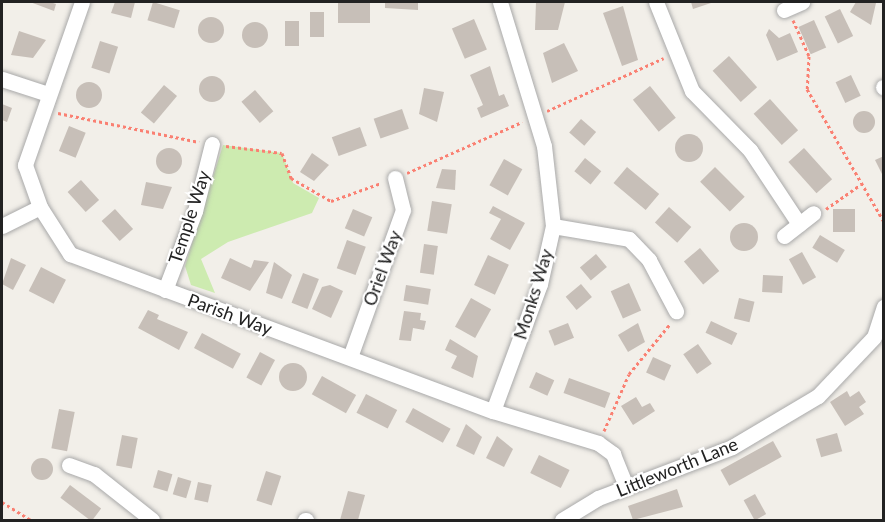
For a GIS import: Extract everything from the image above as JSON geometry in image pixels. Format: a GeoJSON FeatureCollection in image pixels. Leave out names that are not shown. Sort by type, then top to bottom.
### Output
{"type":"FeatureCollection","features":[{"type":"Feature","properties":{"kind":"street","name":"Parish Way"},"geometry":{"type":"LineString","coordinates":[[82,2],[25,165],[40,207],[70,254],[493,411],[598,443]]}},
{"type":"Feature","properties":{"kind":"street","name":"Monks Way"},"geometry":{"type":"LineString","coordinates":[[493,411],[540,284],[553,226],[544,146],[500,2]]}},
{"type":"Feature","properties":{"kind":"street"},"geometry":{"type":"LineString","coordinates":[[656,2],[673,53],[692,92],[750,150],[799,224]]}},
{"type":"Feature","properties":{"kind":"street"},"geometry":{"type":"LineString","coordinates":[[2,79],[48,94]]}},
{"type":"Feature","properties":{"kind":"street","name":"Temple Way"},"geometry":{"type":"LineString","coordinates":[[165,290],[195,211],[212,144]]}},
{"type":"Feature","properties":{"kind":"street","name":"Oriel Way"},"geometry":{"type":"LineString","coordinates":[[350,357],[404,210],[395,178]]}},
{"type":"Feature","properties":{"kind":"street"},"geometry":{"type":"LineString","coordinates":[[2,226],[40,207]]}},
{"type":"Feature","properties":{"kind":"street"},"geometry":{"type":"LineString","coordinates":[[784,236],[813,213]]}},
{"type":"Feature","properties":{"kind":"street"},"geometry":{"type":"LineString","coordinates":[[553,226],[629,239],[649,260],[676,311]]}},
{"type":"Feature","properties":{"kind":"street","name":"Littleworth Lane"},"geometry":{"type":"LineString","coordinates":[[562,520],[626,486],[732,447],[818,396],[874,337],[884,308]]}},
{"type":"Feature","properties":{"kind":"street"},"geometry":{"type":"LineString","coordinates":[[598,443],[613,454],[626,486]]}},
{"type":"Feature","properties":{"kind":"street"},"geometry":{"type":"LineString","coordinates":[[69,465],[94,474],[152,520]]}},
{"type":"Feature","properties":{"kind":"path"},"geometry":{"type":"LineString","coordinates":[[794,5],[809,56],[807,89],[860,185],[884,222]]}},
{"type":"Feature","properties":{"kind":"path"},"geometry":{"type":"LineString","coordinates":[[43,110],[212,144],[282,153],[291,178],[331,201],[395,178],[673,53]]}},
{"type":"Feature","properties":{"kind":"path"},"geometry":{"type":"LineString","coordinates":[[813,213],[860,185]]}},
{"type":"Feature","properties":{"kind":"path"},"geometry":{"type":"LineString","coordinates":[[598,443],[629,374],[666,333],[676,311]]}},
{"type":"Feature","properties":{"kind":"path"},"geometry":{"type":"LineString","coordinates":[[2,502],[31,520]]}},
{"type":"Feature","properties":{"kind":"green space"},"geometry":{"type":"Polygon","coordinates":[[[223,145],[282,153],[293,183],[319,198],[312,213],[228,242],[201,259],[215,293],[191,285],[185,266],[223,145]]]}},
{"type":"Feature","properties":{"kind":"building"},"geometry":{"type":"Polygon","coordinates":[[[30,2],[50,2],[56,4],[54,11],[30,2]]]}},
{"type":"Feature","properties":{"kind":"building"},"geometry":{"type":"Polygon","coordinates":[[[115,2],[135,2],[131,18],[111,13],[115,2]]]}},
{"type":"Feature","properties":{"kind":"building"},"geometry":{"type":"Polygon","coordinates":[[[153,2],[180,10],[174,28],[147,20],[153,2]]]}},
{"type":"Feature","properties":{"kind":"building"},"geometry":{"type":"Polygon","coordinates":[[[338,2],[370,2],[370,23],[338,23],[338,2]]]}},
{"type":"Feature","properties":{"kind":"building"},"geometry":{"type":"Polygon","coordinates":[[[385,2],[418,2],[418,10],[385,8],[385,2]]]}},
{"type":"Feature","properties":{"kind":"building"},"geometry":{"type":"Polygon","coordinates":[[[536,2],[565,2],[558,30],[535,30],[536,2]]]}},
{"type":"Feature","properties":{"kind":"building"},"geometry":{"type":"Polygon","coordinates":[[[691,2],[710,2],[711,3],[693,9],[691,2]]]}},
{"type":"Feature","properties":{"kind":"building"},"geometry":{"type":"Polygon","coordinates":[[[856,2],[876,3],[871,25],[850,12],[856,2]]]}},
{"type":"Feature","properties":{"kind":"building"},"geometry":{"type":"Polygon","coordinates":[[[623,6],[638,60],[622,66],[603,13],[623,6]]]}},
{"type":"Feature","properties":{"kind":"building"},"geometry":{"type":"Polygon","coordinates":[[[840,9],[853,36],[838,43],[825,16],[840,9]]]}},
{"type":"Feature","properties":{"kind":"building"},"geometry":{"type":"Polygon","coordinates":[[[310,12],[324,12],[324,37],[310,37],[310,12]]]}},
{"type":"Feature","properties":{"kind":"building"},"geometry":{"type":"Polygon","coordinates":[[[211,17],[220,21],[224,30],[220,39],[211,43],[202,39],[198,30],[202,21],[211,17]]]}},
{"type":"Feature","properties":{"kind":"building"},"geometry":{"type":"Polygon","coordinates":[[[474,19],[487,49],[465,59],[452,28],[474,19]]]}},
{"type":"Feature","properties":{"kind":"building"},"geometry":{"type":"Polygon","coordinates":[[[814,20],[826,47],[811,54],[798,27],[814,20]]]}},
{"type":"Feature","properties":{"kind":"building"},"geometry":{"type":"Polygon","coordinates":[[[285,21],[299,21],[299,46],[285,46],[285,21]]]}},
{"type":"Feature","properties":{"kind":"building"},"geometry":{"type":"Polygon","coordinates":[[[255,22],[264,26],[268,35],[264,44],[255,48],[246,44],[242,35],[246,26],[255,22]]]}},
{"type":"Feature","properties":{"kind":"building"},"geometry":{"type":"Polygon","coordinates":[[[769,29],[779,38],[790,33],[798,52],[777,61],[766,35],[769,29]]]}},
{"type":"Feature","properties":{"kind":"building"},"geometry":{"type":"Polygon","coordinates":[[[19,31],[46,40],[33,58],[11,55],[19,31]]]}},
{"type":"Feature","properties":{"kind":"building"},"geometry":{"type":"Polygon","coordinates":[[[100,41],[118,47],[109,74],[91,68],[100,41]]]}},
{"type":"Feature","properties":{"kind":"building"},"geometry":{"type":"Polygon","coordinates":[[[564,43],[578,71],[552,83],[543,53],[564,43]]]}},
{"type":"Feature","properties":{"kind":"building"},"geometry":{"type":"Polygon","coordinates":[[[729,56],[757,87],[741,102],[713,71],[729,56]]]}},
{"type":"Feature","properties":{"kind":"building"},"geometry":{"type":"Polygon","coordinates":[[[490,66],[499,96],[504,94],[509,106],[481,118],[477,108],[483,105],[470,75],[490,66]]]}},
{"type":"Feature","properties":{"kind":"building"},"geometry":{"type":"Polygon","coordinates":[[[851,75],[861,96],[845,103],[836,82],[851,75]]]}},
{"type":"Feature","properties":{"kind":"building"},"geometry":{"type":"Polygon","coordinates":[[[212,76],[221,80],[225,89],[221,98],[212,102],[203,98],[199,89],[203,80],[212,76]]]}},
{"type":"Feature","properties":{"kind":"building"},"geometry":{"type":"Polygon","coordinates":[[[89,82],[98,86],[102,95],[98,104],[89,108],[80,104],[76,95],[80,86],[89,82]]]}},
{"type":"Feature","properties":{"kind":"building"},"geometry":{"type":"Polygon","coordinates":[[[164,85],[177,96],[154,124],[141,113],[164,85]]]}},
{"type":"Feature","properties":{"kind":"building"},"geometry":{"type":"Polygon","coordinates":[[[650,86],[676,118],[659,132],[633,100],[650,86]]]}},
{"type":"Feature","properties":{"kind":"building"},"geometry":{"type":"Polygon","coordinates":[[[424,88],[444,92],[437,122],[419,114],[424,88]]]}},
{"type":"Feature","properties":{"kind":"building"},"geometry":{"type":"Polygon","coordinates":[[[255,90],[273,111],[260,123],[241,102],[255,90]]]}},
{"type":"Feature","properties":{"kind":"building"},"geometry":{"type":"Polygon","coordinates":[[[770,99],[798,130],[782,145],[754,114],[770,99]]]}},
{"type":"Feature","properties":{"kind":"building"},"geometry":{"type":"Polygon","coordinates":[[[2,104],[12,108],[7,122],[2,120],[2,104]]]}},
{"type":"Feature","properties":{"kind":"building"},"geometry":{"type":"Polygon","coordinates":[[[402,109],[409,129],[380,139],[374,119],[402,109]]]}},
{"type":"Feature","properties":{"kind":"building"},"geometry":{"type":"Polygon","coordinates":[[[864,111],[872,114],[875,122],[872,130],[864,133],[856,130],[853,122],[856,114],[864,111]]]}},
{"type":"Feature","properties":{"kind":"building"},"geometry":{"type":"Polygon","coordinates":[[[581,119],[596,132],[584,146],[569,133],[581,119]]]}},
{"type":"Feature","properties":{"kind":"building"},"geometry":{"type":"Polygon","coordinates":[[[69,126],[86,133],[76,158],[59,151],[69,126]]]}},
{"type":"Feature","properties":{"kind":"building"},"geometry":{"type":"Polygon","coordinates":[[[360,127],[367,146],[339,156],[332,137],[360,127]]]}},
{"type":"Feature","properties":{"kind":"building"},"geometry":{"type":"Polygon","coordinates":[[[689,134],[699,138],[703,148],[699,158],[689,162],[679,158],[675,148],[679,138],[689,134]]]}},
{"type":"Feature","properties":{"kind":"building"},"geometry":{"type":"Polygon","coordinates":[[[169,148],[178,152],[182,161],[178,170],[169,174],[160,170],[156,161],[160,152],[169,148]]]}},
{"type":"Feature","properties":{"kind":"building"},"geometry":{"type":"Polygon","coordinates":[[[804,148],[832,179],[816,193],[788,162],[804,148]]]}},
{"type":"Feature","properties":{"kind":"building"},"geometry":{"type":"Polygon","coordinates":[[[312,153],[329,165],[314,181],[300,172],[312,153]]]}},
{"type":"Feature","properties":{"kind":"building"},"geometry":{"type":"Polygon","coordinates":[[[884,156],[884,178],[875,160],[884,156]]]}},
{"type":"Feature","properties":{"kind":"building"},"geometry":{"type":"Polygon","coordinates":[[[585,158],[601,171],[591,184],[574,171],[585,158]]]}},
{"type":"Feature","properties":{"kind":"building"},"geometry":{"type":"Polygon","coordinates":[[[504,159],[522,169],[508,195],[489,185],[504,159]]]}},
{"type":"Feature","properties":{"kind":"building"},"geometry":{"type":"Polygon","coordinates":[[[627,167],[659,194],[646,210],[614,183],[627,167]]]}},
{"type":"Feature","properties":{"kind":"building"},"geometry":{"type":"Polygon","coordinates":[[[715,167],[745,197],[730,212],[700,182],[715,167]]]}},
{"type":"Feature","properties":{"kind":"building"},"geometry":{"type":"Polygon","coordinates":[[[442,169],[456,170],[455,190],[436,188],[442,169]]]}},
{"type":"Feature","properties":{"kind":"building"},"geometry":{"type":"Polygon","coordinates":[[[81,180],[99,200],[86,212],[68,192],[81,180]]]}},
{"type":"Feature","properties":{"kind":"building"},"geometry":{"type":"Polygon","coordinates":[[[146,182],[172,187],[163,209],[141,205],[146,182]]]}},
{"type":"Feature","properties":{"kind":"building"},"geometry":{"type":"Polygon","coordinates":[[[432,201],[452,204],[447,234],[427,231],[432,201]]]}},
{"type":"Feature","properties":{"kind":"building"},"geometry":{"type":"Polygon","coordinates":[[[493,206],[525,223],[510,250],[490,239],[501,219],[489,213],[493,206]]]}},
{"type":"Feature","properties":{"kind":"building"},"geometry":{"type":"Polygon","coordinates":[[[669,207],[691,227],[677,243],[655,223],[669,207]]]}},
{"type":"Feature","properties":{"kind":"building"},"geometry":{"type":"Polygon","coordinates":[[[115,209],[133,229],[120,241],[102,221],[115,209]]]}},
{"type":"Feature","properties":{"kind":"building"},"geometry":{"type":"Polygon","coordinates":[[[353,209],[372,217],[364,237],[345,228],[353,209]]]}},
{"type":"Feature","properties":{"kind":"building"},"geometry":{"type":"Polygon","coordinates":[[[833,209],[855,209],[855,232],[833,232],[833,209]]]}},
{"type":"Feature","properties":{"kind":"building"},"geometry":{"type":"Polygon","coordinates":[[[744,223],[754,227],[758,237],[754,247],[744,251],[734,247],[730,237],[734,227],[744,223]]]}},
{"type":"Feature","properties":{"kind":"building"},"geometry":{"type":"Polygon","coordinates":[[[820,235],[845,250],[837,263],[812,248],[820,235]]]}},
{"type":"Feature","properties":{"kind":"building"},"geometry":{"type":"Polygon","coordinates":[[[347,240],[366,247],[356,275],[337,268],[347,240]]]}},
{"type":"Feature","properties":{"kind":"building"},"geometry":{"type":"Polygon","coordinates":[[[424,244],[438,246],[434,275],[420,273],[424,244]]]}},
{"type":"Feature","properties":{"kind":"building"},"geometry":{"type":"Polygon","coordinates":[[[700,248],[719,271],[703,284],[684,261],[700,248]]]}},
{"type":"Feature","properties":{"kind":"building"},"geometry":{"type":"Polygon","coordinates":[[[802,252],[816,277],[803,285],[789,259],[802,252]]]}},
{"type":"Feature","properties":{"kind":"building"},"geometry":{"type":"Polygon","coordinates":[[[596,254],[607,267],[591,281],[580,267],[596,254]]]}},
{"type":"Feature","properties":{"kind":"building"},"geometry":{"type":"Polygon","coordinates":[[[488,255],[509,265],[495,295],[474,285],[488,255]]]}},
{"type":"Feature","properties":{"kind":"building"},"geometry":{"type":"Polygon","coordinates":[[[11,258],[26,265],[13,290],[2,284],[11,258]]]}},
{"type":"Feature","properties":{"kind":"building"},"geometry":{"type":"Polygon","coordinates":[[[230,258],[251,268],[254,260],[269,262],[250,291],[221,278],[230,258]]]}},
{"type":"Feature","properties":{"kind":"building"},"geometry":{"type":"Polygon","coordinates":[[[274,262],[292,275],[282,299],[266,293],[274,262]]]}},
{"type":"Feature","properties":{"kind":"building"},"geometry":{"type":"Polygon","coordinates":[[[41,267],[66,280],[54,304],[29,291],[41,267]]]}},
{"type":"Feature","properties":{"kind":"building"},"geometry":{"type":"Polygon","coordinates":[[[303,273],[319,279],[307,309],[292,303],[303,273]]]}},
{"type":"Feature","properties":{"kind":"building"},"geometry":{"type":"Polygon","coordinates":[[[763,275],[783,276],[782,293],[762,292],[763,275]]]}},
{"type":"Feature","properties":{"kind":"building"},"geometry":{"type":"Polygon","coordinates":[[[629,283],[641,310],[623,319],[611,291],[629,283]]]}},
{"type":"Feature","properties":{"kind":"building"},"geometry":{"type":"Polygon","coordinates":[[[581,284],[592,297],[577,310],[566,297],[581,284]]]}},
{"type":"Feature","properties":{"kind":"building"},"geometry":{"type":"Polygon","coordinates":[[[330,285],[343,291],[331,318],[312,309],[322,287],[330,285]]]}},
{"type":"Feature","properties":{"kind":"building"},"geometry":{"type":"Polygon","coordinates":[[[406,285],[431,289],[428,305],[403,301],[406,285]]]}},
{"type":"Feature","properties":{"kind":"building"},"geometry":{"type":"Polygon","coordinates":[[[471,298],[491,309],[475,338],[455,327],[471,298]]]}},
{"type":"Feature","properties":{"kind":"building"},"geometry":{"type":"Polygon","coordinates":[[[739,298],[755,302],[749,322],[734,318],[739,298]]]}},
{"type":"Feature","properties":{"kind":"building"},"geometry":{"type":"Polygon","coordinates":[[[148,310],[159,315],[157,319],[188,332],[179,350],[138,328],[148,310]]]}},
{"type":"Feature","properties":{"kind":"building"},"geometry":{"type":"Polygon","coordinates":[[[404,311],[421,313],[420,320],[426,321],[424,330],[413,328],[411,341],[399,340],[404,311]]]}},
{"type":"Feature","properties":{"kind":"building"},"geometry":{"type":"Polygon","coordinates":[[[711,321],[737,333],[732,345],[706,333],[711,321]]]}},
{"type":"Feature","properties":{"kind":"building"},"geometry":{"type":"Polygon","coordinates":[[[568,323],[574,338],[555,346],[549,331],[568,323]]]}},
{"type":"Feature","properties":{"kind":"building"},"geometry":{"type":"Polygon","coordinates":[[[638,323],[645,342],[628,352],[618,335],[638,323]]]}},
{"type":"Feature","properties":{"kind":"building"},"geometry":{"type":"Polygon","coordinates":[[[202,333],[241,354],[233,369],[194,348],[202,333]]]}},
{"type":"Feature","properties":{"kind":"building"},"geometry":{"type":"Polygon","coordinates":[[[450,339],[478,356],[473,378],[451,368],[457,356],[445,350],[450,339]]]}},
{"type":"Feature","properties":{"kind":"building"},"geometry":{"type":"Polygon","coordinates":[[[698,344],[712,364],[697,374],[683,354],[698,344]]]}},
{"type":"Feature","properties":{"kind":"building"},"geometry":{"type":"Polygon","coordinates":[[[260,352],[275,360],[261,386],[246,378],[260,352]]]}},
{"type":"Feature","properties":{"kind":"building"},"geometry":{"type":"Polygon","coordinates":[[[653,357],[671,365],[664,381],[646,373],[653,357]]]}},
{"type":"Feature","properties":{"kind":"building"},"geometry":{"type":"Polygon","coordinates":[[[293,363],[303,367],[307,377],[303,387],[293,391],[283,387],[279,377],[283,367],[293,363]]]}},
{"type":"Feature","properties":{"kind":"building"},"geometry":{"type":"Polygon","coordinates":[[[536,372],[554,380],[547,396],[529,388],[536,372]]]}},
{"type":"Feature","properties":{"kind":"building"},"geometry":{"type":"Polygon","coordinates":[[[322,376],[356,395],[346,413],[312,394],[322,376]]]}},
{"type":"Feature","properties":{"kind":"building"},"geometry":{"type":"Polygon","coordinates":[[[569,378],[610,393],[605,408],[564,393],[569,378]]]}},
{"type":"Feature","properties":{"kind":"building"},"geometry":{"type":"Polygon","coordinates":[[[847,391],[850,397],[859,391],[866,402],[859,407],[864,414],[845,426],[830,402],[847,391]]]}},
{"type":"Feature","properties":{"kind":"building"},"geometry":{"type":"Polygon","coordinates":[[[366,394],[397,410],[388,429],[356,413],[366,394]]]}},
{"type":"Feature","properties":{"kind":"building"},"geometry":{"type":"Polygon","coordinates":[[[636,397],[642,407],[650,403],[655,411],[633,425],[621,406],[636,397]]]}},
{"type":"Feature","properties":{"kind":"building"},"geometry":{"type":"Polygon","coordinates":[[[413,408],[451,429],[443,443],[405,422],[413,408]]]}},
{"type":"Feature","properties":{"kind":"building"},"geometry":{"type":"Polygon","coordinates":[[[59,409],[75,412],[67,451],[51,448],[59,409]]]}},
{"type":"Feature","properties":{"kind":"building"},"geometry":{"type":"Polygon","coordinates":[[[466,424],[482,437],[474,455],[456,446],[466,424]]]}},
{"type":"Feature","properties":{"kind":"building"},"geometry":{"type":"Polygon","coordinates":[[[837,433],[842,451],[821,457],[816,439],[837,433]]]}},
{"type":"Feature","properties":{"kind":"building"},"geometry":{"type":"Polygon","coordinates":[[[122,435],[138,438],[132,468],[116,465],[122,435]]]}},
{"type":"Feature","properties":{"kind":"building"},"geometry":{"type":"Polygon","coordinates":[[[497,436],[513,449],[504,467],[486,458],[497,436]]]}},
{"type":"Feature","properties":{"kind":"building"},"geometry":{"type":"Polygon","coordinates":[[[773,441],[782,457],[729,486],[721,470],[773,441]]]}},
{"type":"Feature","properties":{"kind":"building"},"geometry":{"type":"Polygon","coordinates":[[[539,455],[570,470],[561,488],[530,473],[539,455]]]}},
{"type":"Feature","properties":{"kind":"building"},"geometry":{"type":"Polygon","coordinates":[[[38,458],[46,458],[53,465],[53,473],[46,480],[38,480],[31,473],[31,465],[38,458]]]}},
{"type":"Feature","properties":{"kind":"building"},"geometry":{"type":"Polygon","coordinates":[[[158,470],[172,474],[167,491],[153,487],[158,470]]]}},
{"type":"Feature","properties":{"kind":"building"},"geometry":{"type":"Polygon","coordinates":[[[266,471],[281,476],[272,505],[256,500],[266,471]]]}},
{"type":"Feature","properties":{"kind":"building"},"geometry":{"type":"Polygon","coordinates":[[[178,477],[191,481],[186,498],[173,494],[178,477]]]}},
{"type":"Feature","properties":{"kind":"building"},"geometry":{"type":"Polygon","coordinates":[[[198,482],[212,485],[208,503],[194,500],[198,482]]]}},
{"type":"Feature","properties":{"kind":"building"},"geometry":{"type":"Polygon","coordinates":[[[70,485],[101,508],[92,520],[90,520],[60,498],[70,485]]]}},
{"type":"Feature","properties":{"kind":"building"},"geometry":{"type":"Polygon","coordinates":[[[677,489],[683,507],[633,520],[628,506],[677,489]]]}},
{"type":"Feature","properties":{"kind":"building"},"geometry":{"type":"Polygon","coordinates":[[[348,491],[365,495],[358,520],[340,520],[348,491]]]}},
{"type":"Feature","properties":{"kind":"building"},"geometry":{"type":"Polygon","coordinates":[[[755,494],[766,514],[755,520],[744,500],[755,494]]]}}]}
